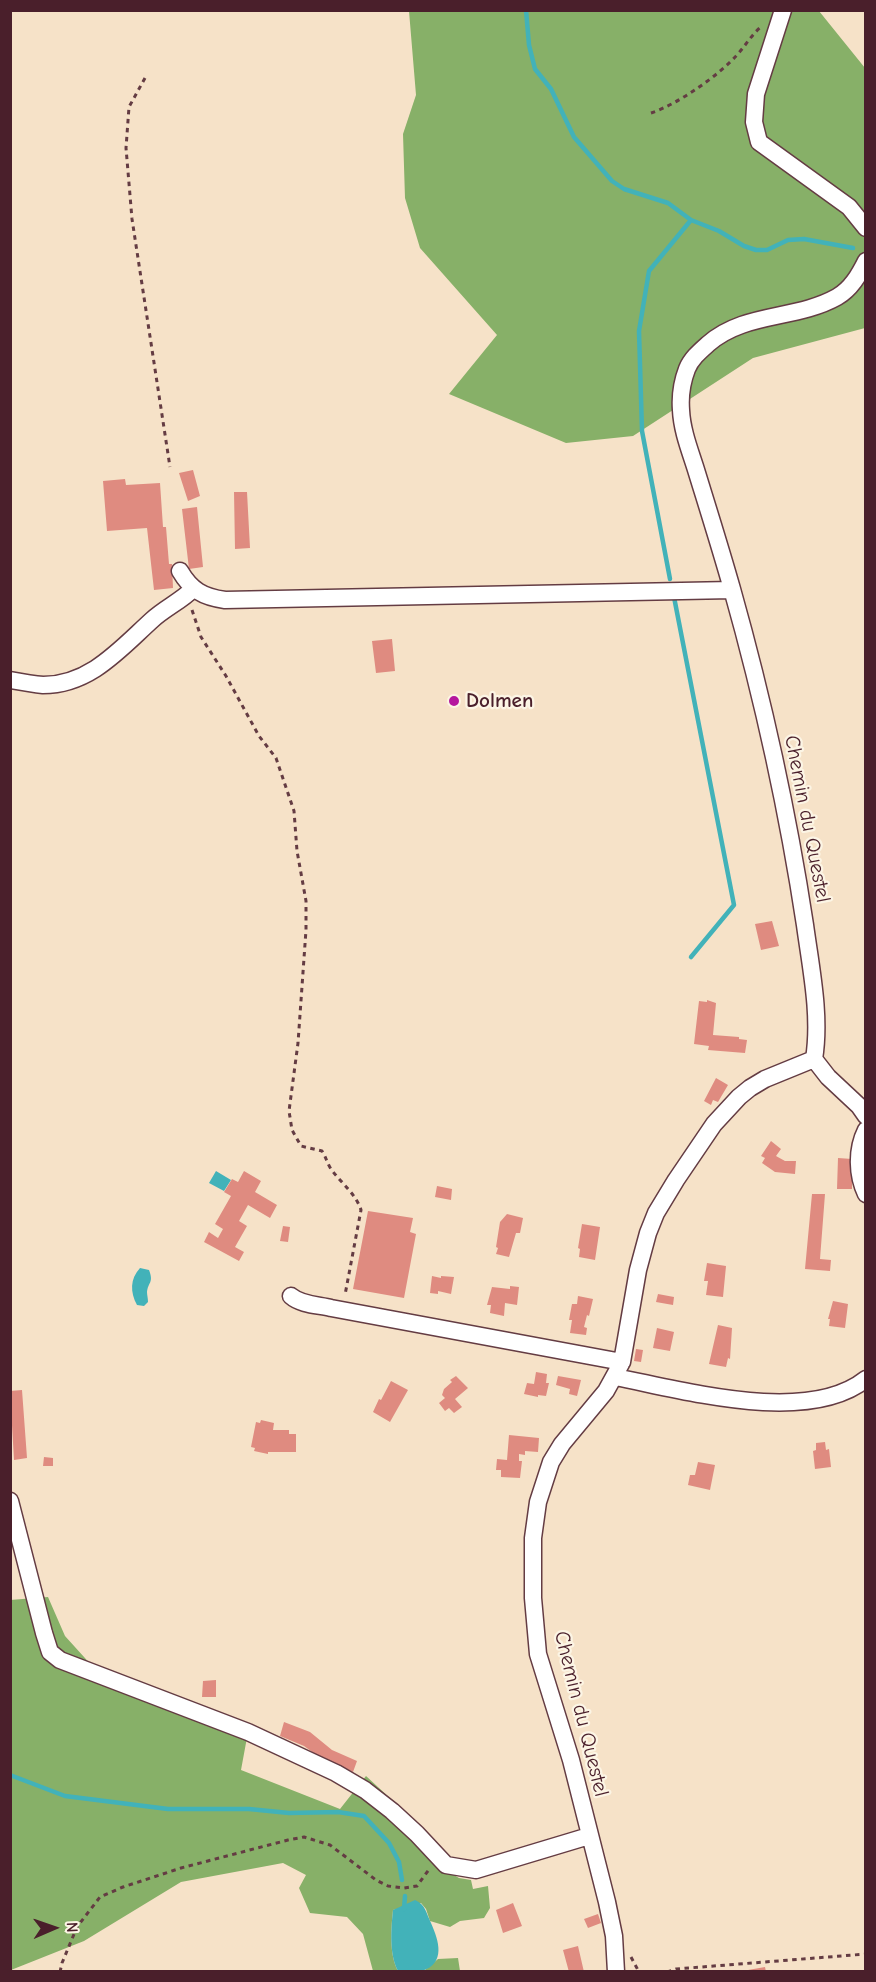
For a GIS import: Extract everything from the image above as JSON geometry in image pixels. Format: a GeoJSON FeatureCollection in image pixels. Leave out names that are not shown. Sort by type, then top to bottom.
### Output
{"type":"FeatureCollection","features":[{"type":"Feature","properties":{"kind":"street"},"geometry":{"type":"LineString","coordinates":[[782,12],[756,94],[754,122],[759,142],[849,207],[866,228]]}},
{"type":"Feature","properties":{"kind":"street","name":"Chemin du Questel"},"geometry":{"type":"LineString","coordinates":[[616,1971],[614,1936],[607,1902],[571,1760],[538,1654],[533,1598],[533,1538],[538,1502],[551,1462],[562,1444],[606,1391],[619,1369],[638,1270],[648,1233],[675,1180],[714,1124],[739,1097],[765,1079],[814,1059],[817,1026],[798,879],[768,735],[732,590],[684,429],[681,396],[687,369],[696,355],[716,337],[730,329],[825,303],[847,290],[858,277],[866,261]]}},
{"type":"Feature","properties":{"kind":"street"},"geometry":{"type":"LineString","coordinates":[[180,570],[191,591],[225,600],[732,590]]}},
{"type":"Feature","properties":{"kind":"street"},"geometry":{"type":"LineString","coordinates":[[10,680],[50,684],[73,681],[87,675],[126,645],[167,606],[191,591]]}},
{"type":"Feature","properties":{"kind":"street"},"geometry":{"type":"LineString","coordinates":[[814,1059],[866,1116]]}},
{"type":"Feature","properties":{"kind":"street"},"geometry":{"type":"LineString","coordinates":[[866,1130],[860,1151],[859,1167],[862,1186],[866,1194]]}},
{"type":"Feature","properties":{"kind":"street"},"geometry":{"type":"LineString","coordinates":[[291,1296],[301,1302],[619,1369],[739,1400],[777,1403],[822,1399],[866,1380]]}},
{"type":"Feature","properties":{"kind":"street"},"geometry":{"type":"LineString","coordinates":[[10,1500],[44,1633],[50,1652],[60,1660],[248,1732],[336,1773],[365,1790],[392,1811],[417,1833],[446,1865],[476,1870],[589,1836]]}},
{"type":"Feature","properties":{"kind":"street"},"geometry":{"type":"LineString","coordinates":[[614,1936],[625,1950]]}},
{"type":"Feature","properties":{"kind":"path"},"geometry":{"type":"LineString","coordinates":[[651,113],[664,109],[718,74],[754,33],[782,12]]}},
{"type":"Feature","properties":{"kind":"path"},"geometry":{"type":"LineString","coordinates":[[145,78],[129,107],[126,148],[132,219],[170,467]]}},
{"type":"Feature","properties":{"kind":"path"},"geometry":{"type":"LineString","coordinates":[[191,591],[195,623],[201,637],[226,676],[259,736],[276,758],[294,811],[297,851],[306,901],[306,930],[298,1043],[289,1112],[290,1122],[301,1146],[322,1151],[333,1172],[358,1200],[361,1210],[344,1294],[354,1297]]}},
{"type":"Feature","properties":{"kind":"path"},"geometry":{"type":"LineString","coordinates":[[60,1971],[77,1927],[100,1897],[181,1868],[304,1837],[330,1845],[382,1883],[404,1888],[417,1886],[438,1858]]}},
{"type":"Feature","properties":{"kind":"path"},"geometry":{"type":"LineString","coordinates":[[625,1950],[639,1971]]}},
{"type":"Feature","properties":{"kind":"path"},"geometry":{"type":"LineString","coordinates":[[667,1971],[866,1954]]}},
{"type":"Feature","properties":{"kind":"green space"},"geometry":{"type":"Polygon","coordinates":[[[409,11],[819,11],[865,68],[865,328],[753,358],[633,436],[566,443],[449,394],[497,335],[420,248],[405,198],[403,134],[416,95],[409,11]]]}},
{"type":"Feature","properties":{"kind":"green space"},"geometry":{"type":"Polygon","coordinates":[[[48,1597],[65,1636],[113,1689],[248,1732],[241,1770],[340,1809],[366,1776],[417,1823],[447,1871],[459,1878],[471,1880],[473,1889],[488,1886],[490,1908],[484,1918],[460,1921],[450,1927],[430,1921],[421,1903],[393,1910],[392,1949],[398,1971],[373,1971],[363,1934],[347,1917],[310,1913],[299,1888],[306,1875],[283,1863],[181,1882],[84,1941],[11,1970],[10,1600],[48,1597]]]}},
{"type":"Feature","properties":{"kind":"green space"},"geometry":{"type":"Polygon","coordinates":[[[458,1958],[460,1971],[419,1972],[438,1959],[458,1958]]]}},
{"type":"Feature","properties":{"kind":"water"},"geometry":{"type":"Polygon","coordinates":[[[216,1171],[231,1180],[224,1191],[209,1183],[216,1171]]]}},
{"type":"Feature","properties":{"kind":"water"},"geometry":{"type":"Polygon","coordinates":[[[140,1268],[149,1270],[151,1278],[147,1292],[148,1302],[144,1306],[137,1305],[132,1290],[134,1277],[140,1268]]]}},
{"type":"Feature","properties":{"kind":"water"},"geometry":{"type":"Polygon","coordinates":[[[415,1900],[424,1907],[434,1930],[438,1944],[438,1957],[435,1963],[422,1971],[398,1971],[392,1949],[393,1910],[415,1900]]]}},
{"type":"Feature","properties":{"kind":"building"},"geometry":{"type":"Polygon","coordinates":[[[193,470],[200,496],[188,501],[179,473],[193,470]]]}},
{"type":"Feature","properties":{"kind":"building"},"geometry":{"type":"Polygon","coordinates":[[[125,479],[126,485],[160,483],[163,527],[166,527],[173,588],[154,590],[147,528],[107,531],[103,481],[125,479]]]}},
{"type":"Feature","properties":{"kind":"building"},"geometry":{"type":"Polygon","coordinates":[[[234,492],[247,492],[250,548],[235,549],[234,492]]]}},
{"type":"Feature","properties":{"kind":"building"},"geometry":{"type":"Polygon","coordinates":[[[197,507],[203,567],[189,569],[182,509],[197,507]]]}},
{"type":"Feature","properties":{"kind":"building"},"geometry":{"type":"Polygon","coordinates":[[[392,639],[395,671],[376,673],[372,641],[392,639]]]}},
{"type":"Feature","properties":{"kind":"building"},"geometry":{"type":"Polygon","coordinates":[[[772,921],[779,946],[761,950],[755,924],[772,921]]]}},
{"type":"Feature","properties":{"kind":"building"},"geometry":{"type":"Polygon","coordinates":[[[707,1000],[716,1003],[713,1035],[739,1037],[739,1039],[747,1040],[745,1053],[708,1050],[709,1046],[694,1044],[699,1001],[707,1002],[707,1000]]]}},
{"type":"Feature","properties":{"kind":"building"},"geometry":{"type":"Polygon","coordinates":[[[716,1078],[728,1085],[718,1102],[713,1100],[711,1105],[704,1101],[716,1078]]]}},
{"type":"Feature","properties":{"kind":"building"},"geometry":{"type":"Polygon","coordinates":[[[771,1141],[781,1149],[776,1156],[785,1161],[796,1161],[795,1174],[775,1172],[762,1163],[765,1158],[761,1156],[771,1141]]]}},
{"type":"Feature","properties":{"kind":"building"},"geometry":{"type":"Polygon","coordinates":[[[838,1158],[852,1159],[852,1189],[837,1189],[838,1158]]]}},
{"type":"Feature","properties":{"kind":"building"},"geometry":{"type":"Polygon","coordinates":[[[244,1171],[261,1181],[255,1192],[277,1205],[270,1218],[248,1205],[239,1221],[247,1226],[235,1247],[244,1252],[239,1261],[204,1242],[209,1232],[218,1238],[223,1229],[215,1224],[231,1196],[224,1192],[232,1179],[238,1182],[244,1171]]]}},
{"type":"Feature","properties":{"kind":"building"},"geometry":{"type":"Polygon","coordinates":[[[437,1186],[452,1189],[451,1200],[435,1197],[437,1186]]]}},
{"type":"Feature","properties":{"kind":"building"},"geometry":{"type":"Polygon","coordinates":[[[812,1194],[825,1194],[820,1259],[831,1260],[830,1271],[805,1269],[812,1194]]]}},
{"type":"Feature","properties":{"kind":"building"},"geometry":{"type":"Polygon","coordinates":[[[368,1211],[413,1218],[410,1232],[416,1234],[404,1298],[353,1289],[368,1211]]]}},
{"type":"Feature","properties":{"kind":"building"},"geometry":{"type":"Polygon","coordinates":[[[507,1214],[523,1218],[520,1233],[516,1233],[509,1257],[496,1254],[500,1222],[507,1214]]]}},
{"type":"Feature","properties":{"kind":"building"},"geometry":{"type":"Polygon","coordinates":[[[582,1224],[600,1227],[595,1260],[579,1257],[580,1249],[578,1248],[582,1224]]]}},
{"type":"Feature","properties":{"kind":"building"},"geometry":{"type":"Polygon","coordinates":[[[283,1226],[290,1227],[288,1242],[280,1241],[283,1226]]]}},
{"type":"Feature","properties":{"kind":"building"},"geometry":{"type":"Polygon","coordinates":[[[707,1263],[726,1266],[723,1297],[706,1295],[708,1281],[704,1281],[707,1263]]]}},
{"type":"Feature","properties":{"kind":"building"},"geometry":{"type":"Polygon","coordinates":[[[432,1276],[454,1277],[451,1294],[438,1291],[438,1294],[430,1293],[432,1276]]]}},
{"type":"Feature","properties":{"kind":"building"},"geometry":{"type":"Polygon","coordinates":[[[510,1286],[519,1287],[517,1305],[505,1303],[504,1316],[490,1313],[491,1305],[487,1305],[492,1287],[510,1289],[510,1286]]]}},
{"type":"Feature","properties":{"kind":"building"},"geometry":{"type":"Polygon","coordinates":[[[658,1294],[674,1297],[673,1305],[656,1302],[658,1294]]]}},
{"type":"Feature","properties":{"kind":"building"},"geometry":{"type":"Polygon","coordinates":[[[578,1296],[593,1299],[584,1327],[587,1328],[586,1335],[570,1333],[572,1320],[569,1320],[572,1304],[577,1304],[578,1296]]]}},
{"type":"Feature","properties":{"kind":"building"},"geometry":{"type":"Polygon","coordinates":[[[833,1301],[848,1304],[845,1328],[829,1326],[830,1319],[828,1319],[833,1301]]]}},
{"type":"Feature","properties":{"kind":"building"},"geometry":{"type":"Polygon","coordinates":[[[718,1325],[732,1328],[730,1359],[728,1358],[726,1367],[709,1364],[718,1325]]]}},
{"type":"Feature","properties":{"kind":"building"},"geometry":{"type":"Polygon","coordinates":[[[657,1328],[674,1332],[670,1351],[653,1348],[657,1328]]]}},
{"type":"Feature","properties":{"kind":"building"},"geometry":{"type":"Polygon","coordinates":[[[636,1349],[643,1350],[641,1362],[634,1361],[636,1349]]]}},
{"type":"Feature","properties":{"kind":"building"},"geometry":{"type":"Polygon","coordinates":[[[536,1372],[547,1374],[546,1383],[549,1383],[546,1396],[524,1394],[527,1383],[534,1384],[536,1372]]]}},
{"type":"Feature","properties":{"kind":"building"},"geometry":{"type":"Polygon","coordinates":[[[456,1376],[468,1388],[455,1399],[462,1407],[454,1413],[449,1408],[445,1411],[439,1403],[445,1398],[442,1395],[444,1389],[456,1376]]]}},
{"type":"Feature","properties":{"kind":"building"},"geometry":{"type":"Polygon","coordinates":[[[558,1376],[581,1380],[577,1396],[569,1394],[570,1389],[556,1385],[558,1376]]]}},
{"type":"Feature","properties":{"kind":"building"},"geometry":{"type":"Polygon","coordinates":[[[391,1381],[408,1390],[390,1422],[373,1412],[391,1381]]]}},
{"type":"Feature","properties":{"kind":"building"},"geometry":{"type":"Polygon","coordinates":[[[22,1390],[27,1458],[14,1460],[10,1391],[22,1390]]]}},
{"type":"Feature","properties":{"kind":"building"},"geometry":{"type":"Polygon","coordinates":[[[261,1420],[274,1423],[273,1430],[289,1430],[289,1434],[296,1434],[296,1452],[268,1452],[268,1454],[254,1451],[255,1448],[251,1447],[256,1422],[260,1423],[261,1420]]]}},
{"type":"Feature","properties":{"kind":"building"},"geometry":{"type":"Polygon","coordinates":[[[509,1435],[539,1438],[538,1452],[525,1451],[525,1455],[519,1454],[519,1461],[522,1461],[520,1478],[501,1477],[501,1470],[496,1470],[497,1459],[507,1460],[509,1435]]]}},
{"type":"Feature","properties":{"kind":"building"},"geometry":{"type":"Polygon","coordinates":[[[825,1442],[826,1450],[829,1449],[831,1467],[815,1469],[813,1451],[816,1450],[816,1443],[825,1442]]]}},
{"type":"Feature","properties":{"kind":"building"},"geometry":{"type":"Polygon","coordinates":[[[44,1457],[53,1458],[53,1466],[43,1466],[44,1457]]]}},
{"type":"Feature","properties":{"kind":"building"},"geometry":{"type":"Polygon","coordinates":[[[698,1462],[715,1465],[710,1490],[688,1485],[690,1475],[695,1475],[698,1462]]]}},
{"type":"Feature","properties":{"kind":"building"},"geometry":{"type":"Polygon","coordinates":[[[216,1680],[216,1697],[202,1697],[203,1681],[216,1680]]]}},
{"type":"Feature","properties":{"kind":"building"},"geometry":{"type":"Polygon","coordinates":[[[284,1722],[310,1732],[332,1750],[357,1761],[353,1772],[323,1757],[322,1759],[304,1746],[280,1736],[284,1722]]]}},
{"type":"Feature","properties":{"kind":"building"},"geometry":{"type":"Polygon","coordinates":[[[513,1903],[522,1926],[503,1933],[496,1910],[513,1903]]]}},
{"type":"Feature","properties":{"kind":"building"},"geometry":{"type":"Polygon","coordinates":[[[598,1914],[601,1923],[588,1928],[584,1919],[598,1914]]]}},
{"type":"Feature","properties":{"kind":"building"},"geometry":{"type":"Polygon","coordinates":[[[578,1946],[584,1972],[569,1972],[563,1950],[578,1946]]]}},
{"type":"Feature","properties":{"kind":"building"},"geometry":{"type":"Polygon","coordinates":[[[765,1967],[766,1972],[748,1972],[748,1970],[765,1967]]]}},
{"type":"Feature","properties":{"kind":"waterway"},"geometry":{"type":"LineString","coordinates":[[526,10],[529,45],[535,69],[551,89],[574,137],[612,181],[624,189],[668,203],[691,220],[756,250],[767,250],[788,240],[804,239],[853,248]]}},
{"type":"Feature","properties":{"kind":"waterway"},"geometry":{"type":"LineString","coordinates":[[670,579],[642,431],[639,331],[649,271],[691,220]]}},
{"type":"Feature","properties":{"kind":"waterway"},"geometry":{"type":"LineString","coordinates":[[674,597],[734,905],[691,957]]}},
{"type":"Feature","properties":{"kind":"waterway"},"geometry":{"type":"LineString","coordinates":[[10,1775],[65,1796],[168,1809],[249,1809],[289,1813],[338,1812],[364,1816],[389,1843],[399,1862],[402,1880]]}},
{"type":"Feature","properties":{"kind":"waterway"},"geometry":{"type":"LineString","coordinates":[[404,1909],[405,1896]]}},
{"type":"Feature","properties":{"kind":"place","name":"Dolmen"},"geometry":{"type":"Point","coordinates":[454,701]}}]}
